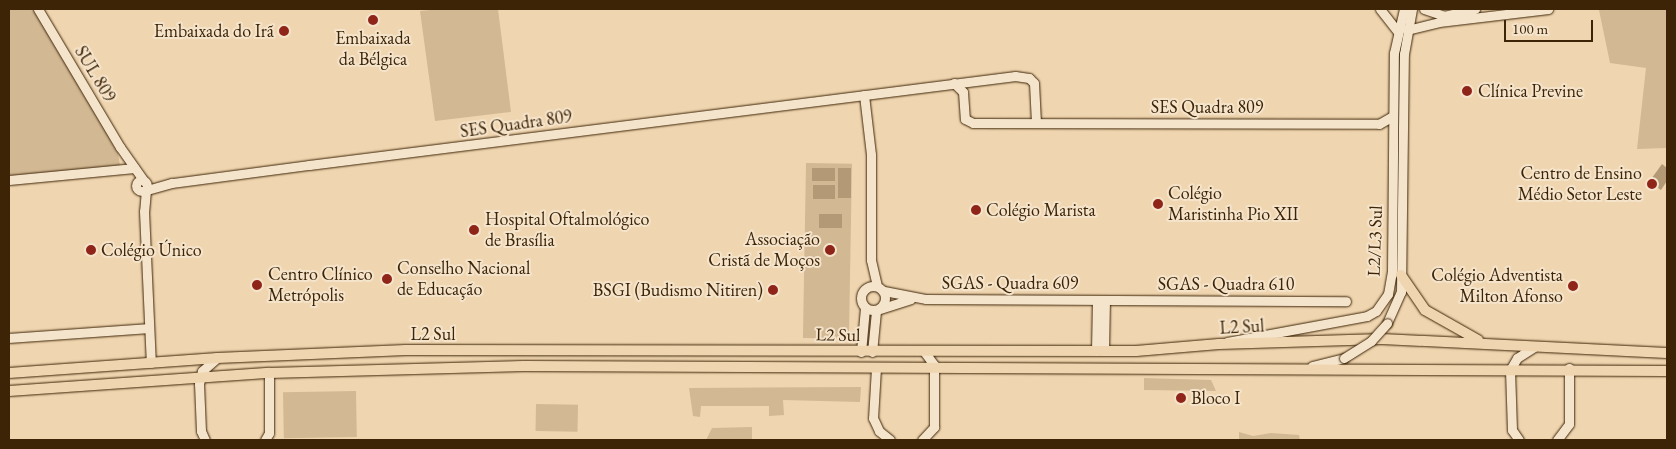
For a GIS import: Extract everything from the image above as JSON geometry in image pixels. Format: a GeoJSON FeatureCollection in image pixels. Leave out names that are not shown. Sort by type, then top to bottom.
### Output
{"type":"FeatureCollection","features":[{"type":"Feature","properties":{"kind":"main road"},"geometry":{"type":"LineString","coordinates":[[1401,275],[1425,310],[1481,342]]}},
{"type":"Feature","properties":{"kind":"main road","name":"L2 Sul"},"geometry":{"type":"LineString","coordinates":[[9,373],[114,364],[330,352],[679,350],[861,352],[1100,351],[1357,339],[1481,342],[1617,352],[1667,353]]}},
{"type":"Feature","properties":{"kind":"main road"},"geometry":{"type":"LineString","coordinates":[[679,350],[683,359],[680,366]]}},
{"type":"Feature","properties":{"kind":"main road"},"geometry":{"type":"LineString","coordinates":[[696,350],[693,360],[700,367]]}},
{"type":"Feature","properties":{"kind":"main road"},"geometry":{"type":"LineString","coordinates":[[803,369],[809,360],[806,350]]}},
{"type":"Feature","properties":{"kind":"main road"},"geometry":{"type":"LineString","coordinates":[[524,351],[528,358],[524,366]]}},
{"type":"Feature","properties":{"kind":"main road"},"geometry":{"type":"LineString","coordinates":[[542,351],[538,359],[542,366]]}},
{"type":"Feature","properties":{"kind":"main road"},"geometry":{"type":"LineString","coordinates":[[823,351],[821,360],[826,369]]}},
{"type":"Feature","properties":{"kind":"main road"},"geometry":{"type":"LineString","coordinates":[[1001,368],[999,360],[1003,351]]}},
{"type":"Feature","properties":{"kind":"main road"},"geometry":{"type":"LineString","coordinates":[[330,352],[326,363],[334,371]]}},
{"type":"Feature","properties":{"kind":"main road"},"geometry":{"type":"LineString","coordinates":[[1617,352],[1622,363],[1617,369]]}},
{"type":"Feature","properties":{"kind":"main road"},"geometry":{"type":"LineString","coordinates":[[1636,370],[1633,360],[1640,353]]}},
{"type":"Feature","properties":{"kind":"main road"},"geometry":{"type":"LineString","coordinates":[[308,371],[315,366],[311,354]]}},
{"type":"Feature","properties":{"kind":"main road"},"geometry":{"type":"LineString","coordinates":[[112,383],[108,372],[114,364]]}},
{"type":"Feature","properties":{"kind":"main road"},"geometry":{"type":"LineString","coordinates":[[87,384],[92,374],[88,366]]}},
{"type":"Feature","properties":{"kind":"main road","name":"L2 Sul"},"geometry":{"type":"LineString","coordinates":[[9,391],[87,384],[308,371],[524,366],[680,366],[803,369],[1510,370],[1569,368],[1667,371]]}},
{"type":"Feature","properties":{"kind":"street","name":"SUL 809"},"geometry":{"type":"LineString","coordinates":[[38,9],[143,186],[151,362]]}},
{"type":"Feature","properties":{"kind":"street"},"geometry":{"type":"LineString","coordinates":[[1380,9],[1397,31]]}},
{"type":"Feature","properties":{"kind":"street","name":"L2/L3 Sul"},"geometry":{"type":"LineString","coordinates":[[1219,344],[1260,333],[1367,316],[1382,303],[1391,284],[1392,271],[1393,116],[1397,31],[1404,9]]}},
{"type":"Feature","properties":{"kind":"street","name":"L2/L3 Sul"},"geometry":{"type":"LineString","coordinates":[[1287,369],[1344,358],[1372,340],[1387,324],[1398,303],[1401,275],[1407,30],[1412,9]]}},
{"type":"Feature","properties":{"kind":"street"},"geometry":{"type":"LineString","coordinates":[[1424,9],[1444,16],[1475,9]]}},
{"type":"Feature","properties":{"kind":"street"},"geometry":{"type":"LineString","coordinates":[[1407,30],[1439,22],[1548,9]]}},
{"type":"Feature","properties":{"kind":"street","name":"SES Quadra 809"},"geometry":{"type":"LineString","coordinates":[[143,186],[972,81],[1029,78],[1035,88],[1036,123]]}},
{"type":"Feature","properties":{"kind":"street"},"geometry":{"type":"LineString","coordinates":[[954,83],[963,92],[972,81]]}},
{"type":"Feature","properties":{"kind":"street","name":"SES Quadra 809"},"geometry":{"type":"LineString","coordinates":[[963,92],[965,119],[969,122],[1378,124],[1393,116]]}},
{"type":"Feature","properties":{"kind":"street"},"geometry":{"type":"LineString","coordinates":[[861,352],[865,308],[864,289],[871,260],[871,155],[864,95]]}},
{"type":"Feature","properties":{"kind":"street"},"geometry":{"type":"LineString","coordinates":[[1378,124],[1393,133]]}},
{"type":"Feature","properties":{"kind":"street"},"geometry":{"type":"LineString","coordinates":[[9,180],[132,168]]}},
{"type":"Feature","properties":{"kind":"street","name":"SES Quadra 809"},"geometry":{"type":"LineString","coordinates":[[143,186],[163,186],[172,183]]}},
{"type":"Feature","properties":{"kind":"street"},"geometry":{"type":"LineString","coordinates":[[144,211],[152,197],[163,186]]}},
{"type":"Feature","properties":{"kind":"street"},"geometry":{"type":"LineString","coordinates":[[871,260],[880,288],[872,352]]}},
{"type":"Feature","properties":{"kind":"street"},"geometry":{"type":"LineString","coordinates":[[864,289],[880,288]]}},
{"type":"Feature","properties":{"kind":"street","name":"SGAS - Quadra 609"},"geometry":{"type":"LineString","coordinates":[[880,288],[914,298],[1101,300]]}},
{"type":"Feature","properties":{"kind":"street","name":"SGAS - Quadra 609"},"geometry":{"type":"LineString","coordinates":[[878,310],[914,298]]}},
{"type":"Feature","properties":{"kind":"street"},"geometry":{"type":"LineString","coordinates":[[1100,351],[1101,300]]}},
{"type":"Feature","properties":{"kind":"street","name":"SGAS - Quadra 610"},"geometry":{"type":"LineString","coordinates":[[1101,300],[1346,301]]}},
{"type":"Feature","properties":{"kind":"street"},"geometry":{"type":"LineString","coordinates":[[865,308],[878,310]]}},
{"type":"Feature","properties":{"kind":"street"},"geometry":{"type":"LineString","coordinates":[[9,338],[149,328]]}},
{"type":"Feature","properties":{"kind":"street"},"geometry":{"type":"LineString","coordinates":[[1519,440],[1512,430],[1510,370],[1517,358],[1534,347]]}},
{"type":"Feature","properties":{"kind":"street"},"geometry":{"type":"LineString","coordinates":[[922,440],[934,427],[934,368],[924,351]]}},
{"type":"Feature","properties":{"kind":"street"},"geometry":{"type":"LineString","coordinates":[[205,440],[201,431],[200,378],[205,368],[217,358]]}},
{"type":"Feature","properties":{"kind":"street"},"geometry":{"type":"LineString","coordinates":[[876,368],[873,418],[879,431],[890,440]]}},
{"type":"Feature","properties":{"kind":"street"},"geometry":{"type":"LineString","coordinates":[[1557,440],[1569,424],[1569,368]]}},
{"type":"Feature","properties":{"kind":"street"},"geometry":{"type":"LineString","coordinates":[[265,440],[269,433],[269,373]]}},
{"type":"Feature","properties":{"kind":"shaded area"},"geometry":{"type":"Polygon","coordinates":[[[9,9],[34,9],[118,153],[120,166],[9,176],[9,9]]]}},
{"type":"Feature","properties":{"kind":"shaded area"},"geometry":{"type":"Polygon","coordinates":[[[498,9],[511,112],[435,121],[420,11],[498,9]]]}},
{"type":"Feature","properties":{"kind":"shaded area"},"geometry":{"type":"Polygon","coordinates":[[[1667,9],[1667,148],[1637,149],[1646,68],[1610,63],[1599,10],[1667,9]]]}},
{"type":"Feature","properties":{"kind":"shaded area","name":"Associação Cristã de Moços"},"geometry":{"type":"Polygon","coordinates":[[[806,163],[852,164],[849,339],[803,338],[806,163]]]}},
{"type":"Feature","properties":{"kind":"shaded area"},"geometry":{"type":"Polygon","coordinates":[[[1662,164],[1667,168],[1667,181],[1661,190],[1649,182],[1662,164]]]}},
{"type":"Feature","properties":{"kind":"shaded area"},"geometry":{"type":"Polygon","coordinates":[[[812,168],[835,168],[835,181],[812,181],[812,168]]]}},
{"type":"Feature","properties":{"kind":"shaded area"},"geometry":{"type":"Polygon","coordinates":[[[838,168],[851,168],[851,198],[838,198],[838,168]]]}},
{"type":"Feature","properties":{"kind":"shaded area"},"geometry":{"type":"Polygon","coordinates":[[[813,185],[835,185],[835,199],[813,199],[813,185]]]}},
{"type":"Feature","properties":{"kind":"shaded area"},"geometry":{"type":"Polygon","coordinates":[[[819,214],[842,214],[842,228],[819,228],[819,214]]]}},
{"type":"Feature","properties":{"kind":"shaded area"},"geometry":{"type":"Polygon","coordinates":[[[1144,378],[1211,380],[1216,391],[1144,390],[1144,378]]]}},
{"type":"Feature","properties":{"kind":"shaded area"},"geometry":{"type":"Polygon","coordinates":[[[861,387],[860,402],[783,400],[784,415],[769,416],[769,406],[701,406],[700,417],[693,416],[689,388],[861,387]]]}},
{"type":"Feature","properties":{"kind":"shaded area"},"geometry":{"type":"Polygon","coordinates":[[[356,391],[357,437],[284,438],[283,392],[356,391]]]}},
{"type":"Feature","properties":{"kind":"shaded area"},"geometry":{"type":"Polygon","coordinates":[[[536,404],[578,405],[578,432],[536,431],[536,404]]]}},
{"type":"Feature","properties":{"kind":"shaded area"},"geometry":{"type":"Polygon","coordinates":[[[752,427],[752,440],[706,440],[712,428],[752,427]]]}},
{"type":"Feature","properties":{"kind":"shaded area"},"geometry":{"type":"Polygon","coordinates":[[[1239,432],[1253,436],[1271,433],[1299,435],[1300,440],[1239,440],[1239,432]]]}},
{"type":"Feature","properties":{"kind":"place","name":"Embaixada da Bélgica"},"geometry":{"type":"Point","coordinates":[373,20]}},
{"type":"Feature","properties":{"kind":"place","name":"Embaixada do Irã"},"geometry":{"type":"Point","coordinates":[284,31]}},
{"type":"Feature","properties":{"kind":"place","name":"Clínica Previne"},"geometry":{"type":"Point","coordinates":[1467,91]}},
{"type":"Feature","properties":{"kind":"place","name":"Centro de Ensino Médio Setor Leste"},"geometry":{"type":"Point","coordinates":[1652,184]}},
{"type":"Feature","properties":{"kind":"place","name":"Colégio Maristinha Pio XII"},"geometry":{"type":"Point","coordinates":[1158,204]}},
{"type":"Feature","properties":{"kind":"place","name":"Colégio Marista"},"geometry":{"type":"Point","coordinates":[976,210]}},
{"type":"Feature","properties":{"kind":"place","name":"Hospital Oftalmológico de Brasília"},"geometry":{"type":"Point","coordinates":[474,230]}},
{"type":"Feature","properties":{"kind":"place","name":"Colégio Único"},"geometry":{"type":"Point","coordinates":[91,250]}},
{"type":"Feature","properties":{"kind":"place","name":"Associação Cristã de Moços"},"geometry":{"type":"Point","coordinates":[830,250]}},
{"type":"Feature","properties":{"kind":"place","name":"Conselho Nacional de Educação"},"geometry":{"type":"Point","coordinates":[387,279]}},
{"type":"Feature","properties":{"kind":"place","name":"Centro Clínico Metrópolis"},"geometry":{"type":"Point","coordinates":[257,285]}},
{"type":"Feature","properties":{"kind":"place","name":"Colégio Adventista Milton Afonso"},"geometry":{"type":"Point","coordinates":[1573,286]}},
{"type":"Feature","properties":{"kind":"place","name":"BSGI (Budismo Nitiren)"},"geometry":{"type":"Point","coordinates":[773,290]}},
{"type":"Feature","properties":{"kind":"place","name":"Bloco I"},"geometry":{"type":"Point","coordinates":[1181,398]}}]}
